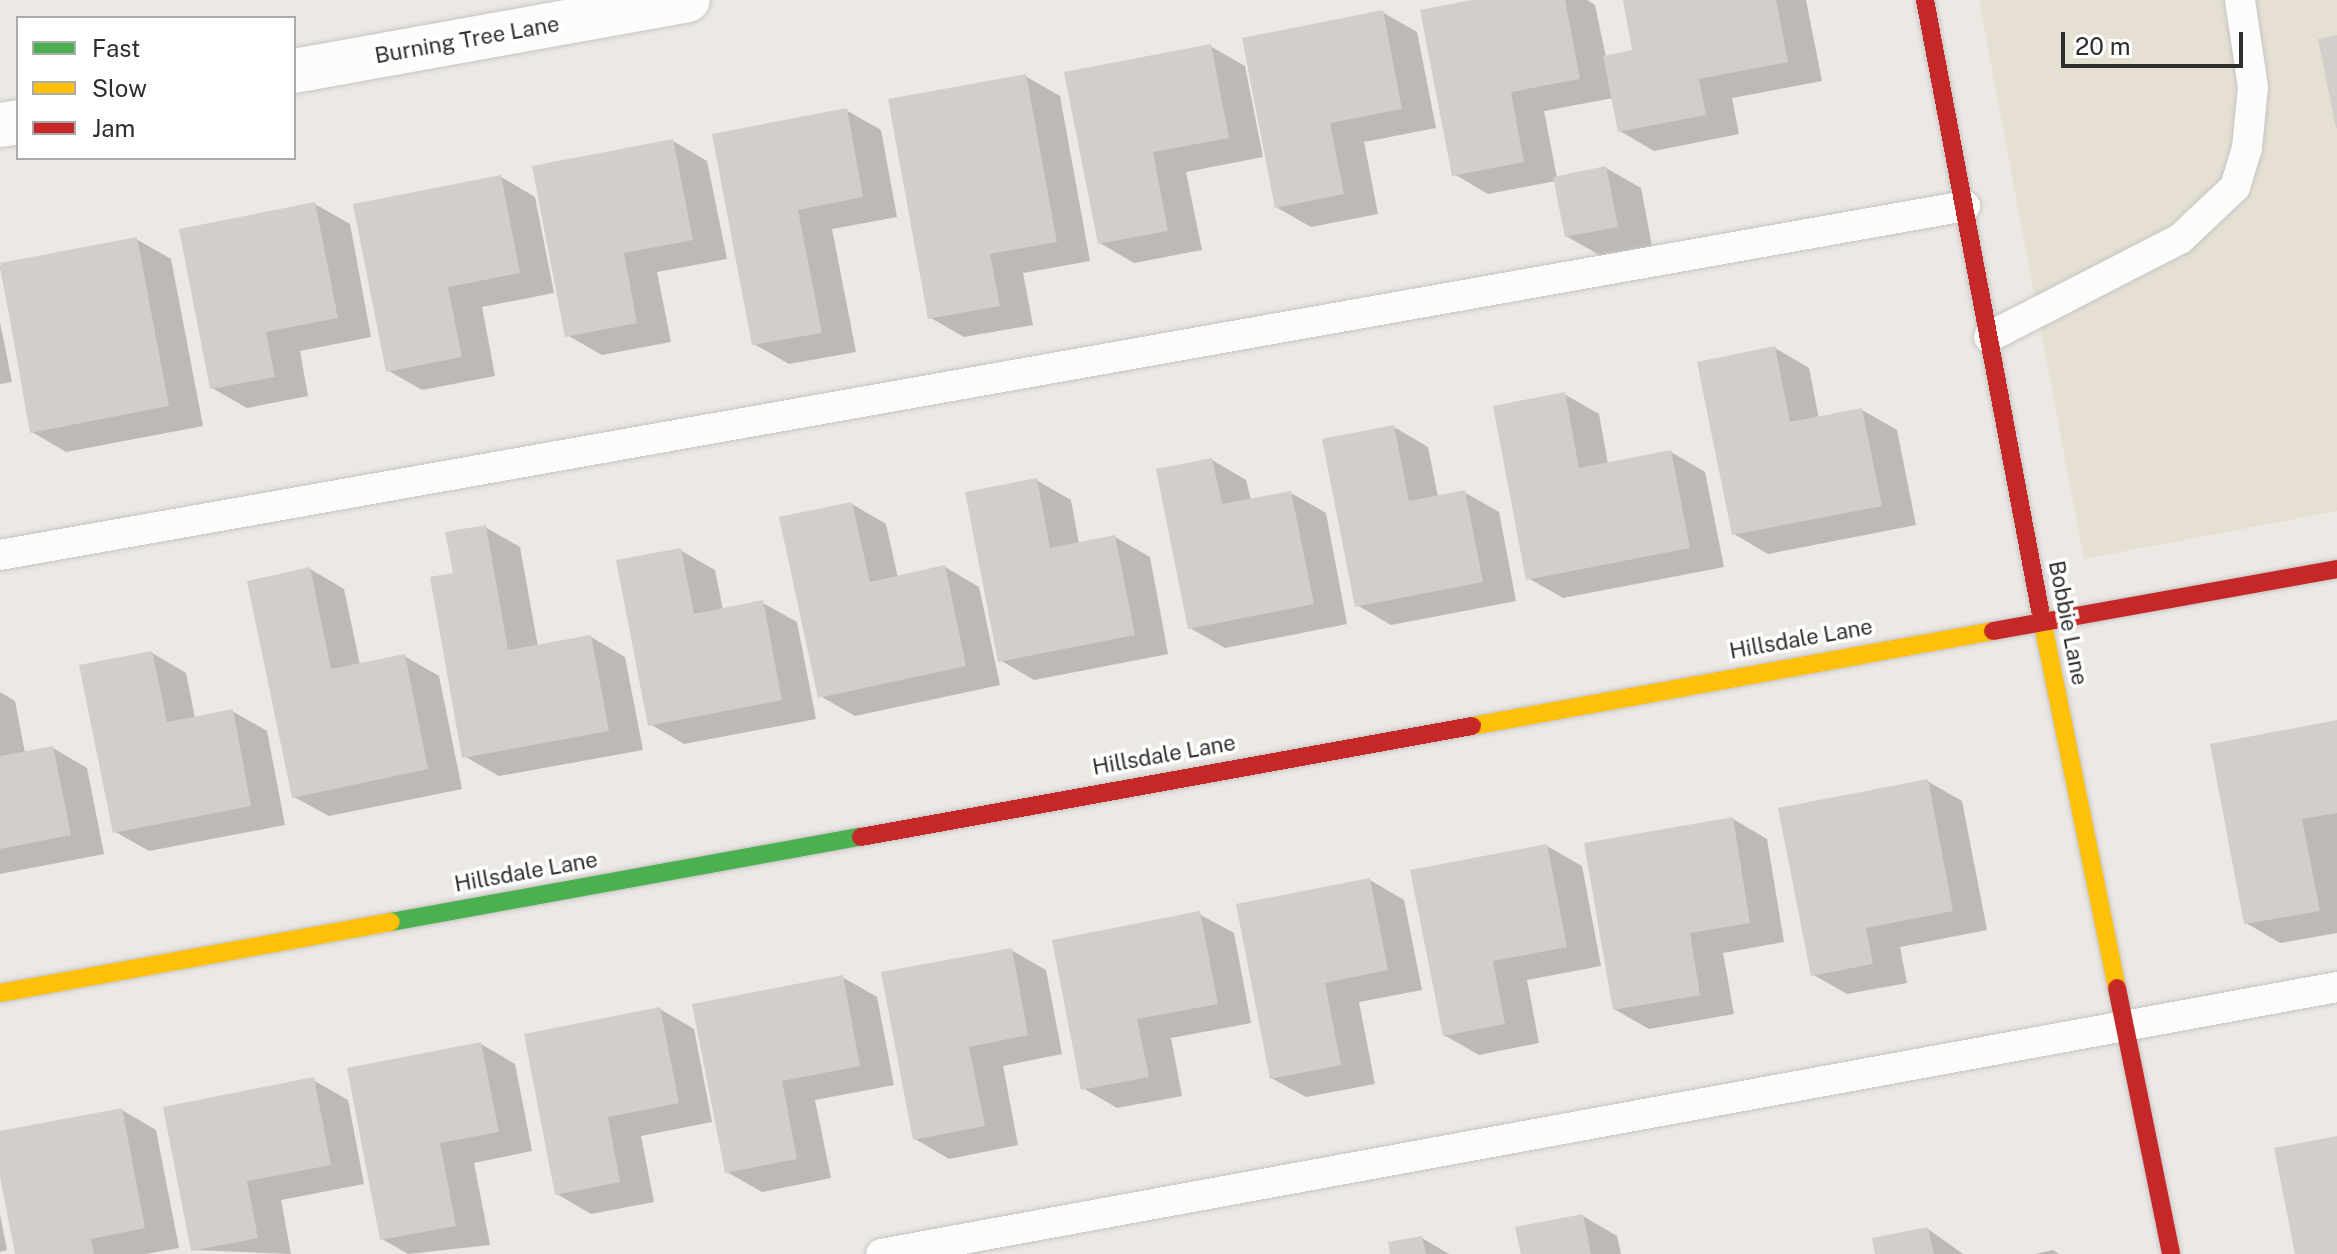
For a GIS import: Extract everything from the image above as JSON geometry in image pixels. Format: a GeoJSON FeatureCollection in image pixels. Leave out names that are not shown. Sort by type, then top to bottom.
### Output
{"type":"FeatureCollection","features":[{"type":"Feature","properties":{"kind":"street","name":"Burning Tree Lane"},"geometry":{"type":"LineString","coordinates":[[296,71],[688,0]]}},
{"type":"Feature","properties":{"kind":"street","name":"Bobbie Lane"},"geometry":{"type":"LineString","coordinates":[[1925,0],[2042,619],[2171,1254]]}},
{"type":"Feature","properties":{"kind":"street","name":"Hillsdale Lane"},"geometry":{"type":"LineString","coordinates":[[0,993],[2042,619],[2337,569]]}},
{"type":"Feature","properties":{"kind":"lane"},"geometry":{"type":"LineString","coordinates":[[1989,337],[2180,239],[2235,187],[2247,148],[2253,87],[2240,0]]}},
{"type":"Feature","properties":{"kind":"lane"},"geometry":{"type":"LineString","coordinates":[[0,555],[1965,206]]}},
{"type":"Feature","properties":{"kind":"lane"},"geometry":{"type":"LineString","coordinates":[[881,1254],[2337,987]]}},
{"type":"Feature","properties":{"kind":"shaded area"},"geometry":{"type":"Polygon","coordinates":[[[1979,0],[2337,0],[2337,511],[2084,559],[1979,0]]]}},
{"type":"Feature","properties":{"kind":"building"},"geometry":{"type":"Polygon","coordinates":[[[1472,0],[1565,0],[1580,79],[1511,92],[1524,162],[1452,176],[1420,10],[1472,0]]]}},
{"type":"Feature","properties":{"kind":"building"},"geometry":{"type":"Polygon","coordinates":[[[1623,0],[1776,0],[1788,62],[1699,79],[1706,115],[1618,132],[1603,56],[1632,50],[1623,0]]]}},
{"type":"Feature","properties":{"kind":"building"},"geometry":{"type":"Polygon","coordinates":[[[1383,10],[1402,109],[1330,123],[1344,194],[1275,208],[1242,38],[1383,10]]]}},
{"type":"Feature","properties":{"kind":"building"},"geometry":{"type":"Polygon","coordinates":[[[2337,35],[2337,128],[2336,128],[2318,39],[2337,35]]]}},
{"type":"Feature","properties":{"kind":"building"},"geometry":{"type":"Polygon","coordinates":[[[1211,44],[1229,138],[1153,152],[1168,231],[1098,244],[1064,72],[1211,44]]]}},
{"type":"Feature","properties":{"kind":"building"},"geometry":{"type":"Polygon","coordinates":[[[1026,74],[1057,242],[990,254],[1000,306],[928,319],[888,99],[1026,74]]]}},
{"type":"Feature","properties":{"kind":"building"},"geometry":{"type":"Polygon","coordinates":[[[847,108],[863,197],[798,210],[822,333],[752,345],[712,134],[847,108]]]}},
{"type":"Feature","properties":{"kind":"building"},"geometry":{"type":"Polygon","coordinates":[[[673,139],[693,240],[624,253],[637,323],[565,337],[532,166],[673,139]]]}},
{"type":"Feature","properties":{"kind":"building"},"geometry":{"type":"Polygon","coordinates":[[[1606,166],[1618,227],[1565,237],[1553,177],[1606,166]]]}},
{"type":"Feature","properties":{"kind":"building"},"geometry":{"type":"Polygon","coordinates":[[[501,175],[520,273],[448,287],[462,357],[386,372],[353,204],[501,175]]]}},
{"type":"Feature","properties":{"kind":"building"},"geometry":{"type":"Polygon","coordinates":[[[315,202],[338,318],[266,332],[275,377],[210,389],[179,229],[315,202]]]}},
{"type":"Feature","properties":{"kind":"building"},"geometry":{"type":"Polygon","coordinates":[[[137,237],[169,406],[30,433],[0,263],[137,237]]]}},
{"type":"Feature","properties":{"kind":"building"},"geometry":{"type":"Polygon","coordinates":[[[1775,346],[1790,422],[1862,408],[1882,506],[1732,535],[1697,362],[1775,346]]]}},
{"type":"Feature","properties":{"kind":"building"},"geometry":{"type":"Polygon","coordinates":[[[1565,392],[1579,468],[1671,450],[1690,548],[1526,580],[1493,406],[1565,392]]]}},
{"type":"Feature","properties":{"kind":"building"},"geometry":{"type":"Polygon","coordinates":[[[1394,425],[1409,501],[1465,490],[1483,582],[1355,607],[1322,439],[1394,425]]]}},
{"type":"Feature","properties":{"kind":"building"},"geometry":{"type":"Polygon","coordinates":[[[1212,458],[1222,504],[1291,491],[1314,604],[1188,629],[1156,469],[1212,458]]]}},
{"type":"Feature","properties":{"kind":"building"},"geometry":{"type":"Polygon","coordinates":[[[1037,478],[1050,548],[1115,535],[1135,635],[998,662],[965,492],[1037,478]]]}},
{"type":"Feature","properties":{"kind":"building"},"geometry":{"type":"Polygon","coordinates":[[[852,502],[870,582],[945,565],[966,666],[818,698],[779,517],[852,502]]]}},
{"type":"Feature","properties":{"kind":"building"},"geometry":{"type":"Polygon","coordinates":[[[486,525],[508,650],[591,635],[609,731],[462,758],[430,577],[453,573],[445,532],[486,525]]]}},
{"type":"Feature","properties":{"kind":"building"},"geometry":{"type":"Polygon","coordinates":[[[681,548],[694,614],[763,600],[782,700],[648,726],[616,560],[681,548]]]}},
{"type":"Feature","properties":{"kind":"building"},"geometry":{"type":"Polygon","coordinates":[[[310,567],[331,669],[405,654],[428,769],[292,798],[247,581],[310,567]]]}},
{"type":"Feature","properties":{"kind":"building"},"geometry":{"type":"Polygon","coordinates":[[[152,651],[167,722],[233,709],[251,806],[113,833],[79,665],[152,651]]]}},
{"type":"Feature","properties":{"kind":"building"},"geometry":{"type":"Polygon","coordinates":[[[2337,720],[2337,813],[2302,819],[2320,911],[2244,924],[2210,744],[2337,720]]]}},
{"type":"Feature","properties":{"kind":"building"},"geometry":{"type":"Polygon","coordinates":[[[53,746],[71,835],[0,849],[0,756],[53,746]]]}},
{"type":"Feature","properties":{"kind":"building"},"geometry":{"type":"Polygon","coordinates":[[[1928,779],[1953,911],[1866,928],[1873,964],[1811,976],[1778,808],[1928,779]]]}},
{"type":"Feature","properties":{"kind":"building"},"geometry":{"type":"Polygon","coordinates":[[[1733,817],[1750,923],[1690,933],[1700,995],[1613,1010],[1584,843],[1733,817]]]}},
{"type":"Feature","properties":{"kind":"building"},"geometry":{"type":"Polygon","coordinates":[[[1547,844],[1567,947],[1493,961],[1505,1024],[1443,1036],[1410,870],[1547,844]]]}},
{"type":"Feature","properties":{"kind":"building"},"geometry":{"type":"Polygon","coordinates":[[[1370,878],[1388,970],[1325,983],[1341,1065],[1270,1079],[1236,904],[1370,878]]]}},
{"type":"Feature","properties":{"kind":"building"},"geometry":{"type":"Polygon","coordinates":[[[1200,911],[1218,1004],[1137,1019],[1149,1077],[1081,1090],[1052,940],[1200,911]]]}},
{"type":"Feature","properties":{"kind":"building"},"geometry":{"type":"Polygon","coordinates":[[[1012,948],[1028,1035],[969,1047],[985,1126],[913,1140],[881,972],[1012,948]]]}},
{"type":"Feature","properties":{"kind":"building"},"geometry":{"type":"Polygon","coordinates":[[[843,975],[860,1066],[782,1081],[797,1159],[725,1173],[692,1004],[843,975]]]}},
{"type":"Feature","properties":{"kind":"building"},"geometry":{"type":"Polygon","coordinates":[[[660,1007],[679,1103],[608,1117],[620,1182],[555,1195],[524,1034],[660,1007]]]}},
{"type":"Feature","properties":{"kind":"building"},"geometry":{"type":"Polygon","coordinates":[[[481,1042],[499,1132],[440,1143],[456,1226],[380,1240],[347,1068],[481,1042]]]}},
{"type":"Feature","properties":{"kind":"building"},"geometry":{"type":"Polygon","coordinates":[[[314,1077],[331,1165],[247,1181],[258,1238],[191,1251],[163,1107],[314,1077]]]}},
{"type":"Feature","properties":{"kind":"building"},"geometry":{"type":"Polygon","coordinates":[[[122,1108],[145,1228],[91,1239],[94,1254],[15,1254],[0,1176],[0,1131],[122,1108]]]}},
{"type":"Feature","properties":{"kind":"building"},"geometry":{"type":"Polygon","coordinates":[[[2337,1136],[2337,1254],[2295,1254],[2274,1148],[2337,1136]]]}},
{"type":"Feature","properties":{"kind":"building"},"geometry":{"type":"Polygon","coordinates":[[[1583,1214],[1591,1254],[1521,1254],[1515,1227],[1583,1214]]]}},
{"type":"Feature","properties":{"kind":"building"},"geometry":{"type":"Polygon","coordinates":[[[1928,1227],[1934,1254],[1875,1254],[1872,1238],[1928,1227]]]}},
{"type":"Feature","properties":{"kind":"building"},"geometry":{"type":"Polygon","coordinates":[[[1422,1236],[1426,1254],[1390,1254],[1388,1242],[1422,1236]]]}},
{"type":"Feature","properties":{"kind":"traffic: fast"},"geometry":{"type":"LineString","coordinates":[[391,922],[861,837]]}},
{"type":"Feature","properties":{"kind":"traffic: slow"},"geometry":{"type":"LineString","coordinates":[[2040,610],[2117,988]]}},
{"type":"Feature","properties":{"kind":"traffic: slow"},"geometry":{"type":"LineString","coordinates":[[1472,726],[1993,631]]}},
{"type":"Feature","properties":{"kind":"traffic: slow"},"geometry":{"type":"LineString","coordinates":[[0,993],[391,922]]}},
{"type":"Feature","properties":{"kind":"traffic: jam"},"geometry":{"type":"LineString","coordinates":[[1925,0],[2040,610]]}},
{"type":"Feature","properties":{"kind":"traffic: jam"},"geometry":{"type":"LineString","coordinates":[[1993,631],[2337,569]]}},
{"type":"Feature","properties":{"kind":"traffic: jam"},"geometry":{"type":"LineString","coordinates":[[861,837],[1472,726]]}},
{"type":"Feature","properties":{"kind":"traffic: jam"},"geometry":{"type":"LineString","coordinates":[[2117,988],[2171,1254]]}}]}
